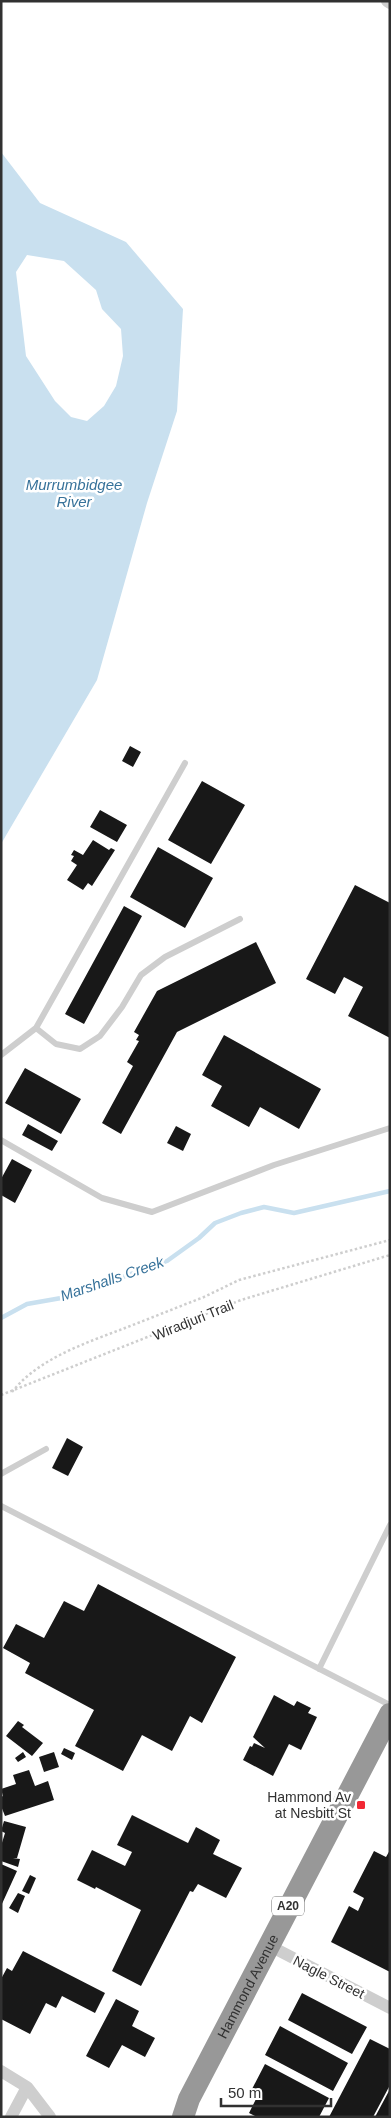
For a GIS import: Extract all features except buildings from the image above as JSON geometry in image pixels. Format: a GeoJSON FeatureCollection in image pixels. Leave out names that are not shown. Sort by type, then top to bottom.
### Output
{"type":"FeatureCollection","features":[{"type":"Feature","properties":{"kind":"highway","name":"Hammond Avenue"},"geometry":{"type":"LineString","coordinates":[[183,2111],[388,1718]]}},
{"type":"Feature","properties":{"kind":"street","name":"Nagle Street"},"geometry":{"type":"LineString","coordinates":[[268,1945],[390,2008]]}},
{"type":"Feature","properties":{"kind":"street"},"geometry":{"type":"LineString","coordinates":[[1,2071],[26,2087],[50,2117]]}},
{"type":"Feature","properties":{"kind":"street"},"geometry":{"type":"LineString","coordinates":[[11,2117],[26,2087]]}},
{"type":"Feature","properties":{"kind":"lane"},"geometry":{"type":"LineString","coordinates":[[1,1055],[36,1028],[184,763]]}},
{"type":"Feature","properties":{"kind":"lane"},"geometry":{"type":"LineString","coordinates":[[36,1028],[56,1044],[80,1050],[100,1036],[122,1007],[141,975],[165,957],[240,919]]}},
{"type":"Feature","properties":{"kind":"lane"},"geometry":{"type":"LineString","coordinates":[[1,1140],[102,1198],[152,1212],[274,1165],[390,1128]]}},
{"type":"Feature","properties":{"kind":"lane"},"geometry":{"type":"LineString","coordinates":[[1,1474],[46,1449]]}},
{"type":"Feature","properties":{"kind":"lane"},"geometry":{"type":"LineString","coordinates":[[1,1506],[319,1669],[388,1718]]}},
{"type":"Feature","properties":{"kind":"lane"},"geometry":{"type":"LineString","coordinates":[[319,1669],[390,1525]]}},
{"type":"Feature","properties":{"kind":"path"},"geometry":{"type":"LineString","coordinates":[[11,1393],[20,1382],[35,1370],[66,1353],[204,1297],[221,1287],[271,1271],[390,1240]]}},
{"type":"Feature","properties":{"kind":"path","name":"Wiradjuri Trail"},"geometry":{"type":"LineString","coordinates":[[1,1395],[11,1393],[241,1300],[390,1256]]}},
{"type":"Feature","properties":{"kind":"water","name":"Murrumbidgee River"},"geometry":{"type":"Polygon","coordinates":[[[1,152],[40,203],[126,242],[183,309],[177,411],[147,503],[97,680],[1,844],[1,152]],[[27,255],[16,272],[26,356],[55,401],[71,417],[87,421],[104,406],[116,386],[123,356],[121,329],[102,309],[96,290],[64,261],[27,255]]]}},
{"type":"Feature","properties":{"kind":"waterway","name":"Marshalls Creek"},"geometry":{"type":"LineString","coordinates":[[1,1318],[27,1304],[67,1297],[167,1261],[199,1238],[215,1223],[241,1213],[264,1207],[294,1213],[390,1191]]}},
{"type":"Feature","properties":{"kind":"place","name":"Hammond Av at Nesbitt St"},"geometry":{"type":"Point","coordinates":[361,1805]}}]}
